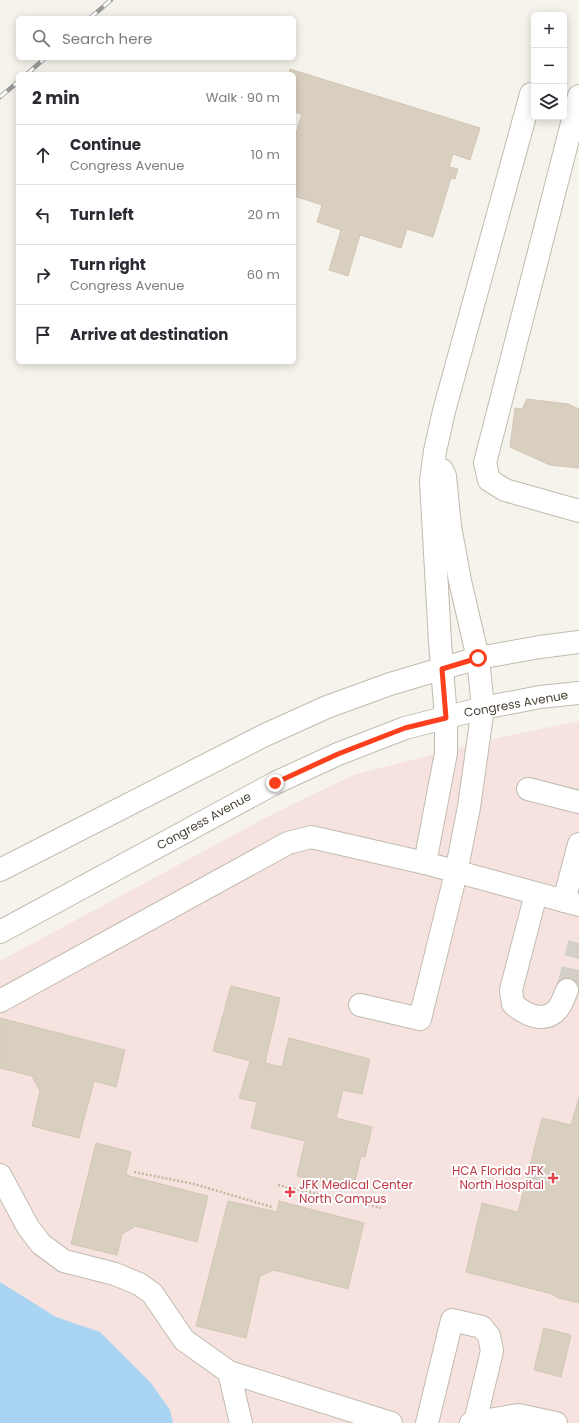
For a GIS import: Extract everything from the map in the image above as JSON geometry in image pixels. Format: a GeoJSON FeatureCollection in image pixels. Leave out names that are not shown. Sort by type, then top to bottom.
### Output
{"type":"FeatureCollection","features":[{"type":"Feature","properties":{"kind":"street"},"geometry":{"type":"LineString","coordinates":[[425,863],[446,753],[446,718],[431,481],[435,450],[447,397],[531,94]]}},
{"type":"Feature","properties":{"kind":"street"},"geometry":{"type":"LineString","coordinates":[[579,96],[485,463],[489,480],[504,490],[579,511]]}},
{"type":"Feature","properties":{"kind":"street"},"geometry":{"type":"LineString","coordinates":[[360,1005],[420,1019],[456,873],[469,806],[483,708],[478,658],[460,581],[450,526],[444,476],[435,450]]}},
{"type":"Feature","properties":{"kind":"street"},"geometry":{"type":"LineString","coordinates":[[0,870],[265,735],[314,713],[390,684],[478,658],[579,642]]}},
{"type":"Feature","properties":{"kind":"street","name":"Congress Avenue"},"geometry":{"type":"LineString","coordinates":[[0,932],[275,783],[338,754],[405,728],[483,708],[540,697],[579,692]]}},
{"type":"Feature","properties":{"kind":"street"},"geometry":{"type":"LineString","coordinates":[[528,789],[579,802]]}},
{"type":"Feature","properties":{"kind":"street"},"geometry":{"type":"LineString","coordinates":[[0,1001],[288,843],[311,837],[425,863],[456,873],[572,903],[579,844]]}},
{"type":"Feature","properties":{"kind":"street"},"geometry":{"type":"LineString","coordinates":[[536,894],[511,990],[513,1004],[524,1013],[540,1017],[551,1015],[560,1006],[566,990]]}},
{"type":"Feature","properties":{"kind":"street"},"geometry":{"type":"LineString","coordinates":[[0,1175],[28,1226],[40,1244],[64,1261],[115,1274],[145,1288],[152,1293],[184,1340],[229,1372],[391,1423]]}},
{"type":"Feature","properties":{"kind":"street"},"geometry":{"type":"LineString","coordinates":[[427,1423],[452,1320],[482,1328],[490,1336],[492,1351],[473,1423],[518,1415],[556,1423]]}},
{"type":"Feature","properties":{"kind":"street"},"geometry":{"type":"LineString","coordinates":[[229,1372],[241,1423]]}},
{"type":"Feature","properties":{"kind":"path"},"geometry":{"type":"LineString","coordinates":[[134,1172],[194,1184],[272,1207]]}},
{"type":"Feature","properties":{"kind":"path"},"geometry":{"type":"LineString","coordinates":[[278,1185],[381,1208]]}},
{"type":"Feature","properties":{"kind":"shaded area","name":"JFK Medical Center North Campus"},"geometry":{"type":"Polygon","coordinates":[[[579,721],[579,1423],[0,1423],[0,961],[267,817],[353,775],[502,737],[579,721]]]}},
{"type":"Feature","properties":{"kind":"water"},"geometry":{"type":"Polygon","coordinates":[[[0,1282],[56,1317],[100,1332],[151,1383],[170,1410],[173,1423],[0,1423],[0,1282]]]}},
{"type":"Feature","properties":{"kind":"building"},"geometry":{"type":"Polygon","coordinates":[[[290,69],[480,128],[470,160],[453,154],[449,167],[458,169],[455,179],[451,178],[433,237],[407,229],[401,248],[360,235],[348,276],[329,270],[341,230],[317,222],[322,205],[296,197],[296,134],[302,114],[296,112],[296,72],[289,72],[290,69]]]}},
{"type":"Feature","properties":{"kind":"building"},"geometry":{"type":"Polygon","coordinates":[[[527,399],[568,404],[579,409],[579,468],[550,465],[510,447],[515,408],[522,409],[527,399]]]}},
{"type":"Feature","properties":{"kind":"building"},"geometry":{"type":"Polygon","coordinates":[[[231,986],[280,998],[265,1063],[282,1067],[289,1038],[370,1059],[362,1094],[343,1090],[336,1118],[372,1127],[365,1157],[361,1156],[353,1190],[297,1176],[305,1141],[251,1128],[257,1102],[239,1098],[250,1061],[213,1051],[231,986]]]}},
{"type":"Feature","properties":{"kind":"building"},"geometry":{"type":"Polygon","coordinates":[[[0,1018],[125,1050],[116,1087],[94,1081],[79,1138],[32,1126],[40,1091],[32,1076],[0,1068],[0,1018]]]}},
{"type":"Feature","properties":{"kind":"building","name":"HCA Florida JFK North Hospital"},"geometry":{"type":"Polygon","coordinates":[[[579,1097],[579,1303],[558,1298],[552,1294],[466,1272],[482,1203],[518,1212],[542,1118],[571,1125],[579,1097]]]}},
{"type":"Feature","properties":{"kind":"building"},"geometry":{"type":"Polygon","coordinates":[[[96,1143],[131,1152],[126,1175],[208,1196],[197,1242],[136,1226],[122,1234],[117,1255],[71,1244],[96,1143]]]}},
{"type":"Feature","properties":{"kind":"building"},"geometry":{"type":"Polygon","coordinates":[[[228,1201],[277,1212],[279,1201],[364,1223],[348,1289],[274,1270],[260,1276],[246,1338],[196,1326],[228,1201]]]}},
{"type":"Feature","properties":{"kind":"building"},"geometry":{"type":"Polygon","coordinates":[[[544,1328],[571,1335],[561,1377],[534,1370],[544,1328]]]}},
{"type":"Feature","properties":{"kind":"tunnel"},"geometry":{"type":"LineString","coordinates":[[567,990],[579,943]]}},
{"type":"Feature","properties":{"kind":"railway"},"geometry":{"type":"LineString","coordinates":[[92,16],[111,0]]}},
{"type":"Feature","properties":{"kind":"railway"},"geometry":{"type":"LineString","coordinates":[[29,72],[43,60]]}},
{"type":"Feature","properties":{"kind":"railway"},"geometry":{"type":"LineString","coordinates":[[0,97],[16,84]]}},
{"type":"Feature","properties":{"kind":"place","name":"HCA Florida JFK North Hospital"},"geometry":{"type":"Point","coordinates":[553,1178]}},
{"type":"Feature","properties":{"kind":"place","name":"JFK Medical Center North Campus"},"geometry":{"type":"Point","coordinates":[290,1192]}},
{"type":"Feature","properties":{"kind":"route"},"geometry":{"type":"LineString","coordinates":[[275,783],[338,754],[405,728],[446,718],[442,669],[478,658]]}}]}
